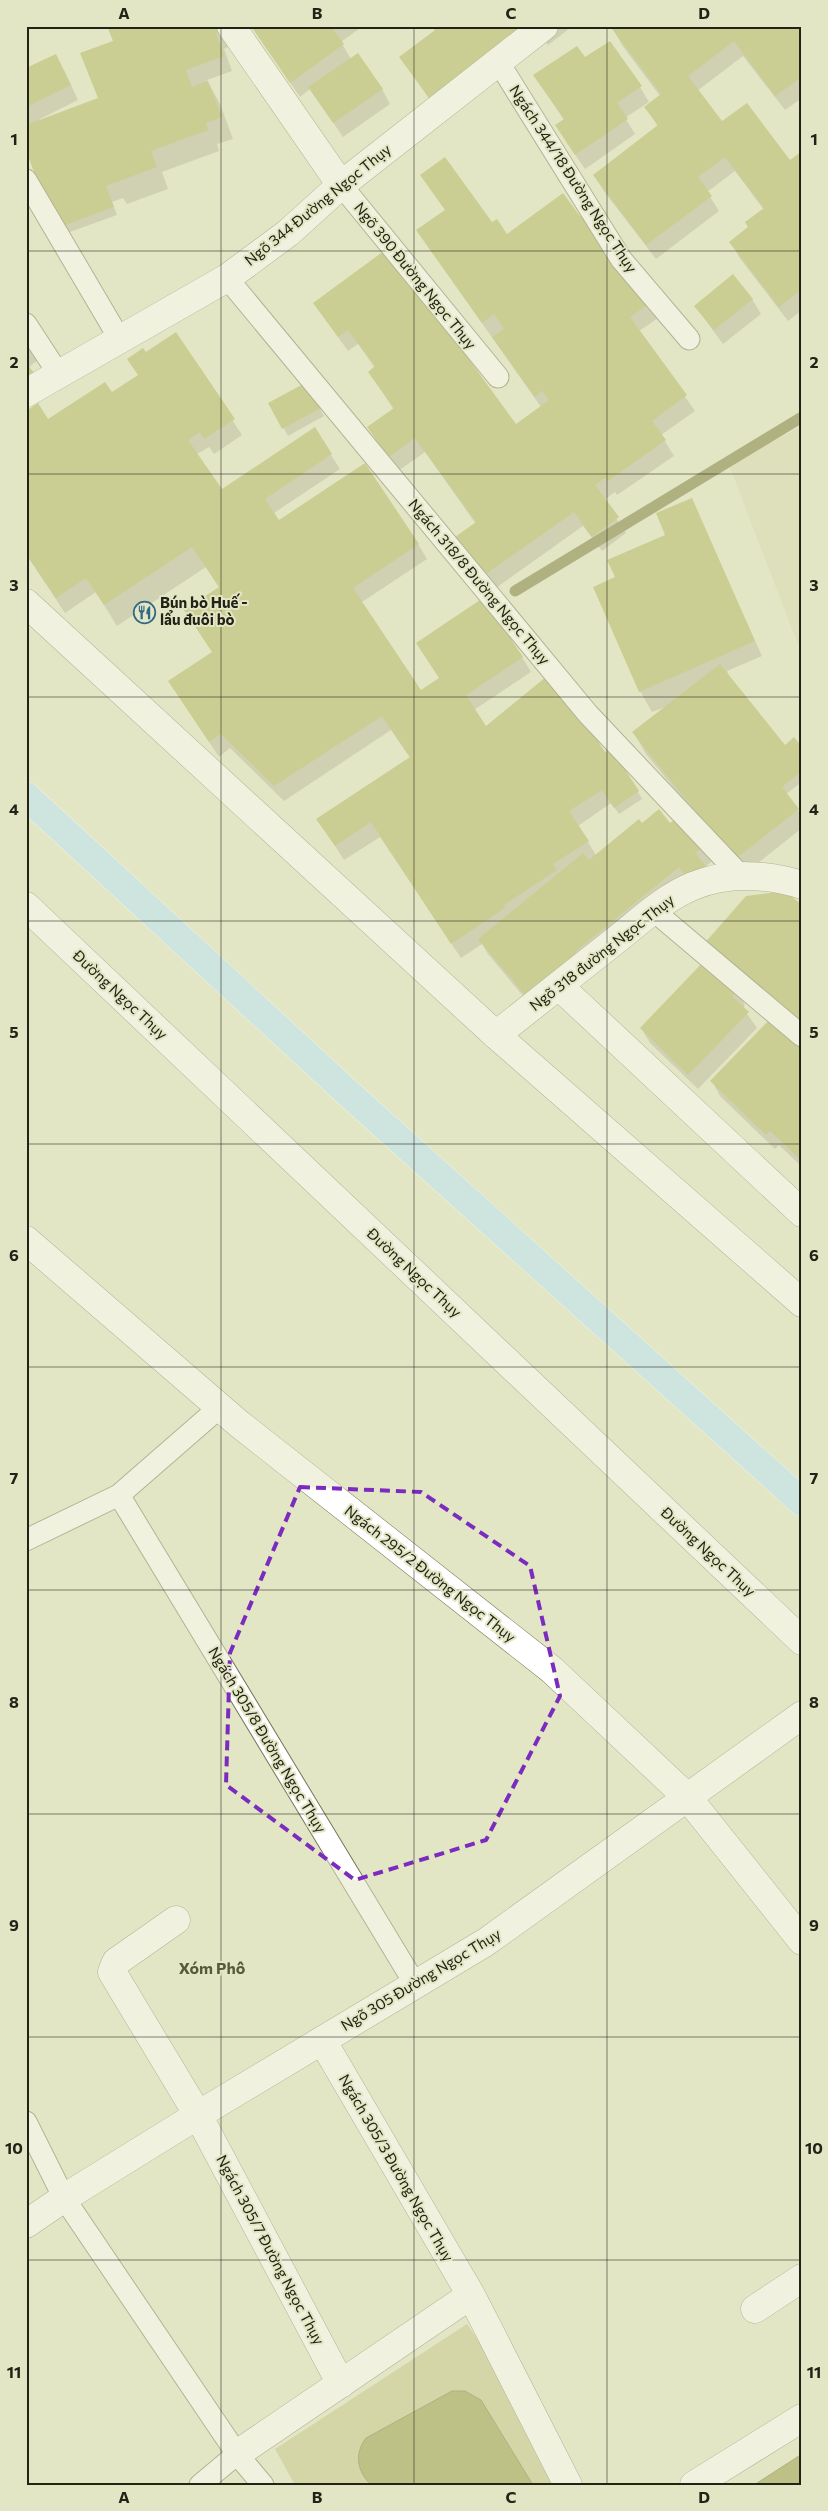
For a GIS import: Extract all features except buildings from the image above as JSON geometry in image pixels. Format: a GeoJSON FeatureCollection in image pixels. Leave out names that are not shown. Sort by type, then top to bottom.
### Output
{"type":"FeatureCollection","features":[{"type":"Feature","properties":{"kind":"main road"},"geometry":{"type":"LineString","coordinates":[[26,796],[348,1093],[802,1502]]}},
{"type":"Feature","properties":{"kind":"main road"},"geometry":{"type":"LineString","coordinates":[[763,1466],[802,1490]]}},
{"type":"Feature","properties":{"kind":"street","name":"Ngõ 390 Đường Ngọc Thụy"},"geometry":{"type":"LineString","coordinates":[[231,26],[341,185]]}},
{"type":"Feature","properties":{"kind":"street","name":"Ngõ 344 Đường Ngọc Thụy"},"geometry":{"type":"LineString","coordinates":[[26,393],[227,278],[288,233],[341,185],[544,26]]}},
{"type":"Feature","properties":{"kind":"street"},"geometry":{"type":"LineString","coordinates":[[26,603],[496,1035],[802,1303]]}},
{"type":"Feature","properties":{"kind":"street","name":"Ngõ 318 đường Ngọc Thụy"},"geometry":{"type":"LineString","coordinates":[[496,1035],[654,911],[693,886],[712,880],[741,876],[773,878],[802,885]]}},
{"type":"Feature","properties":{"kind":"street","name":"Đường Ngọc Thụy"},"geometry":{"type":"LineString","coordinates":[[26,906],[802,1641]]}},
{"type":"Feature","properties":{"kind":"street"},"geometry":{"type":"LineString","coordinates":[[559,986],[802,1213]]}},
{"type":"Feature","properties":{"kind":"street","name":"Ngách 295/2 Đường Ngọc Thụy"},"geometry":{"type":"LineString","coordinates":[[31,1252],[220,1407],[552,1670],[688,1798],[802,1941]]}},
{"type":"Feature","properties":{"kind":"street","name":"Ngõ 305 Đường Ngọc Thụy"},"geometry":{"type":"LineString","coordinates":[[26,2224],[64,2198],[198,2115],[486,1942],[802,1715]]}},
{"type":"Feature","properties":{"kind":"street","name":"Ngách 305/7 Đường Ngọc Thụy"},"geometry":{"type":"LineString","coordinates":[[176,1920],[116,1962],[112,1972],[198,2115],[341,2384]]}},
{"type":"Feature","properties":{"kind":"street","name":"Ngách 305/3 Đường Ngọc Thụy"},"geometry":{"type":"LineString","coordinates":[[322,2040],[471,2295],[568,2485]]}},
{"type":"Feature","properties":{"kind":"street"},"geometry":{"type":"LineString","coordinates":[[755,2308],[802,2278]]}},
{"type":"Feature","properties":{"kind":"street"},"geometry":{"type":"LineString","coordinates":[[237,2454],[471,2295]]}},
{"type":"Feature","properties":{"kind":"street"},"geometry":{"type":"LineString","coordinates":[[694,2485],[802,2418]]}},
{"type":"Feature","properties":{"kind":"lane","name":"Ngách 344/18 Đường Ngọc Thụy"},"geometry":{"type":"LineString","coordinates":[[499,63],[621,259],[689,339]]}},
{"type":"Feature","properties":{"kind":"lane"},"geometry":{"type":"LineString","coordinates":[[26,180],[120,338]]}},
{"type":"Feature","properties":{"kind":"lane","name":"Ngõ 390 Đường Ngọc Thụy"},"geometry":{"type":"LineString","coordinates":[[341,185],[498,377]]}},
{"type":"Feature","properties":{"kind":"lane","name":"Ngách 318/8 Đường Ngọc Thụy"},"geometry":{"type":"LineString","coordinates":[[227,278],[588,714],[741,876]]}},
{"type":"Feature","properties":{"kind":"lane"},"geometry":{"type":"LineString","coordinates":[[26,324],[58,373]]}},
{"type":"Feature","properties":{"kind":"lane"},"geometry":{"type":"LineString","coordinates":[[654,911],[802,1036]]}},
{"type":"Feature","properties":{"kind":"lane"},"geometry":{"type":"LineString","coordinates":[[26,1540],[119,1495],[220,1407]]}},
{"type":"Feature","properties":{"kind":"lane","name":"Ngách 305/8 Đường Ngọc Thụy"},"geometry":{"type":"LineString","coordinates":[[119,1495],[415,1984]]}},
{"type":"Feature","properties":{"kind":"lane"},"geometry":{"type":"LineString","coordinates":[[26,2122],[64,2198],[237,2454],[263,2485]]}},
{"type":"Feature","properties":{"kind":"lane"},"geometry":{"type":"LineString","coordinates":[[200,2485],[237,2454]]}},
{"type":"Feature","properties":{"kind":"highlighted area"},"geometry":{"type":"Polygon","coordinates":[[[300,1487],[421,1492],[530,1566],[560,1696],[486,1840],[355,1880],[226,1785],[230,1653],[300,1487]]]}},
{"type":"Feature","properties":{"kind":"shaded area"},"geometry":{"type":"Polygon","coordinates":[[[802,426],[802,655],[729,465],[802,426]]]}},
{"type":"Feature","properties":{"kind":"shaded area"},"geometry":{"type":"Polygon","coordinates":[[[467,2324],[515,2395],[559,2485],[295,2485],[275,2449],[467,2324]]]}},
{"type":"Feature","properties":{"kind":"shaded area"},"geometry":{"type":"Polygon","coordinates":[[[452,2391],[465,2391],[481,2400],[533,2485],[371,2485],[366,2480],[359,2462],[360,2450],[366,2438],[452,2391]]]}},
{"type":"Feature","properties":{"kind":"shaded area"},"geometry":{"type":"Polygon","coordinates":[[[802,2454],[802,2485],[754,2485],[802,2454]]]}},
{"type":"Feature","properties":{"kind":"waterway"},"geometry":{"type":"LineString","coordinates":[[515,591],[802,417]]}},
{"type":"Feature","properties":{"kind":"place","name":"Bún bò Huế - lẩu đuôi bò"},"geometry":{"type":"Point","coordinates":[144,612]}},
{"type":"Feature","properties":{"kind":"district","name":"Xóm Phô"},"geometry":{"type":"Point","coordinates":[212,1968]}}]}
